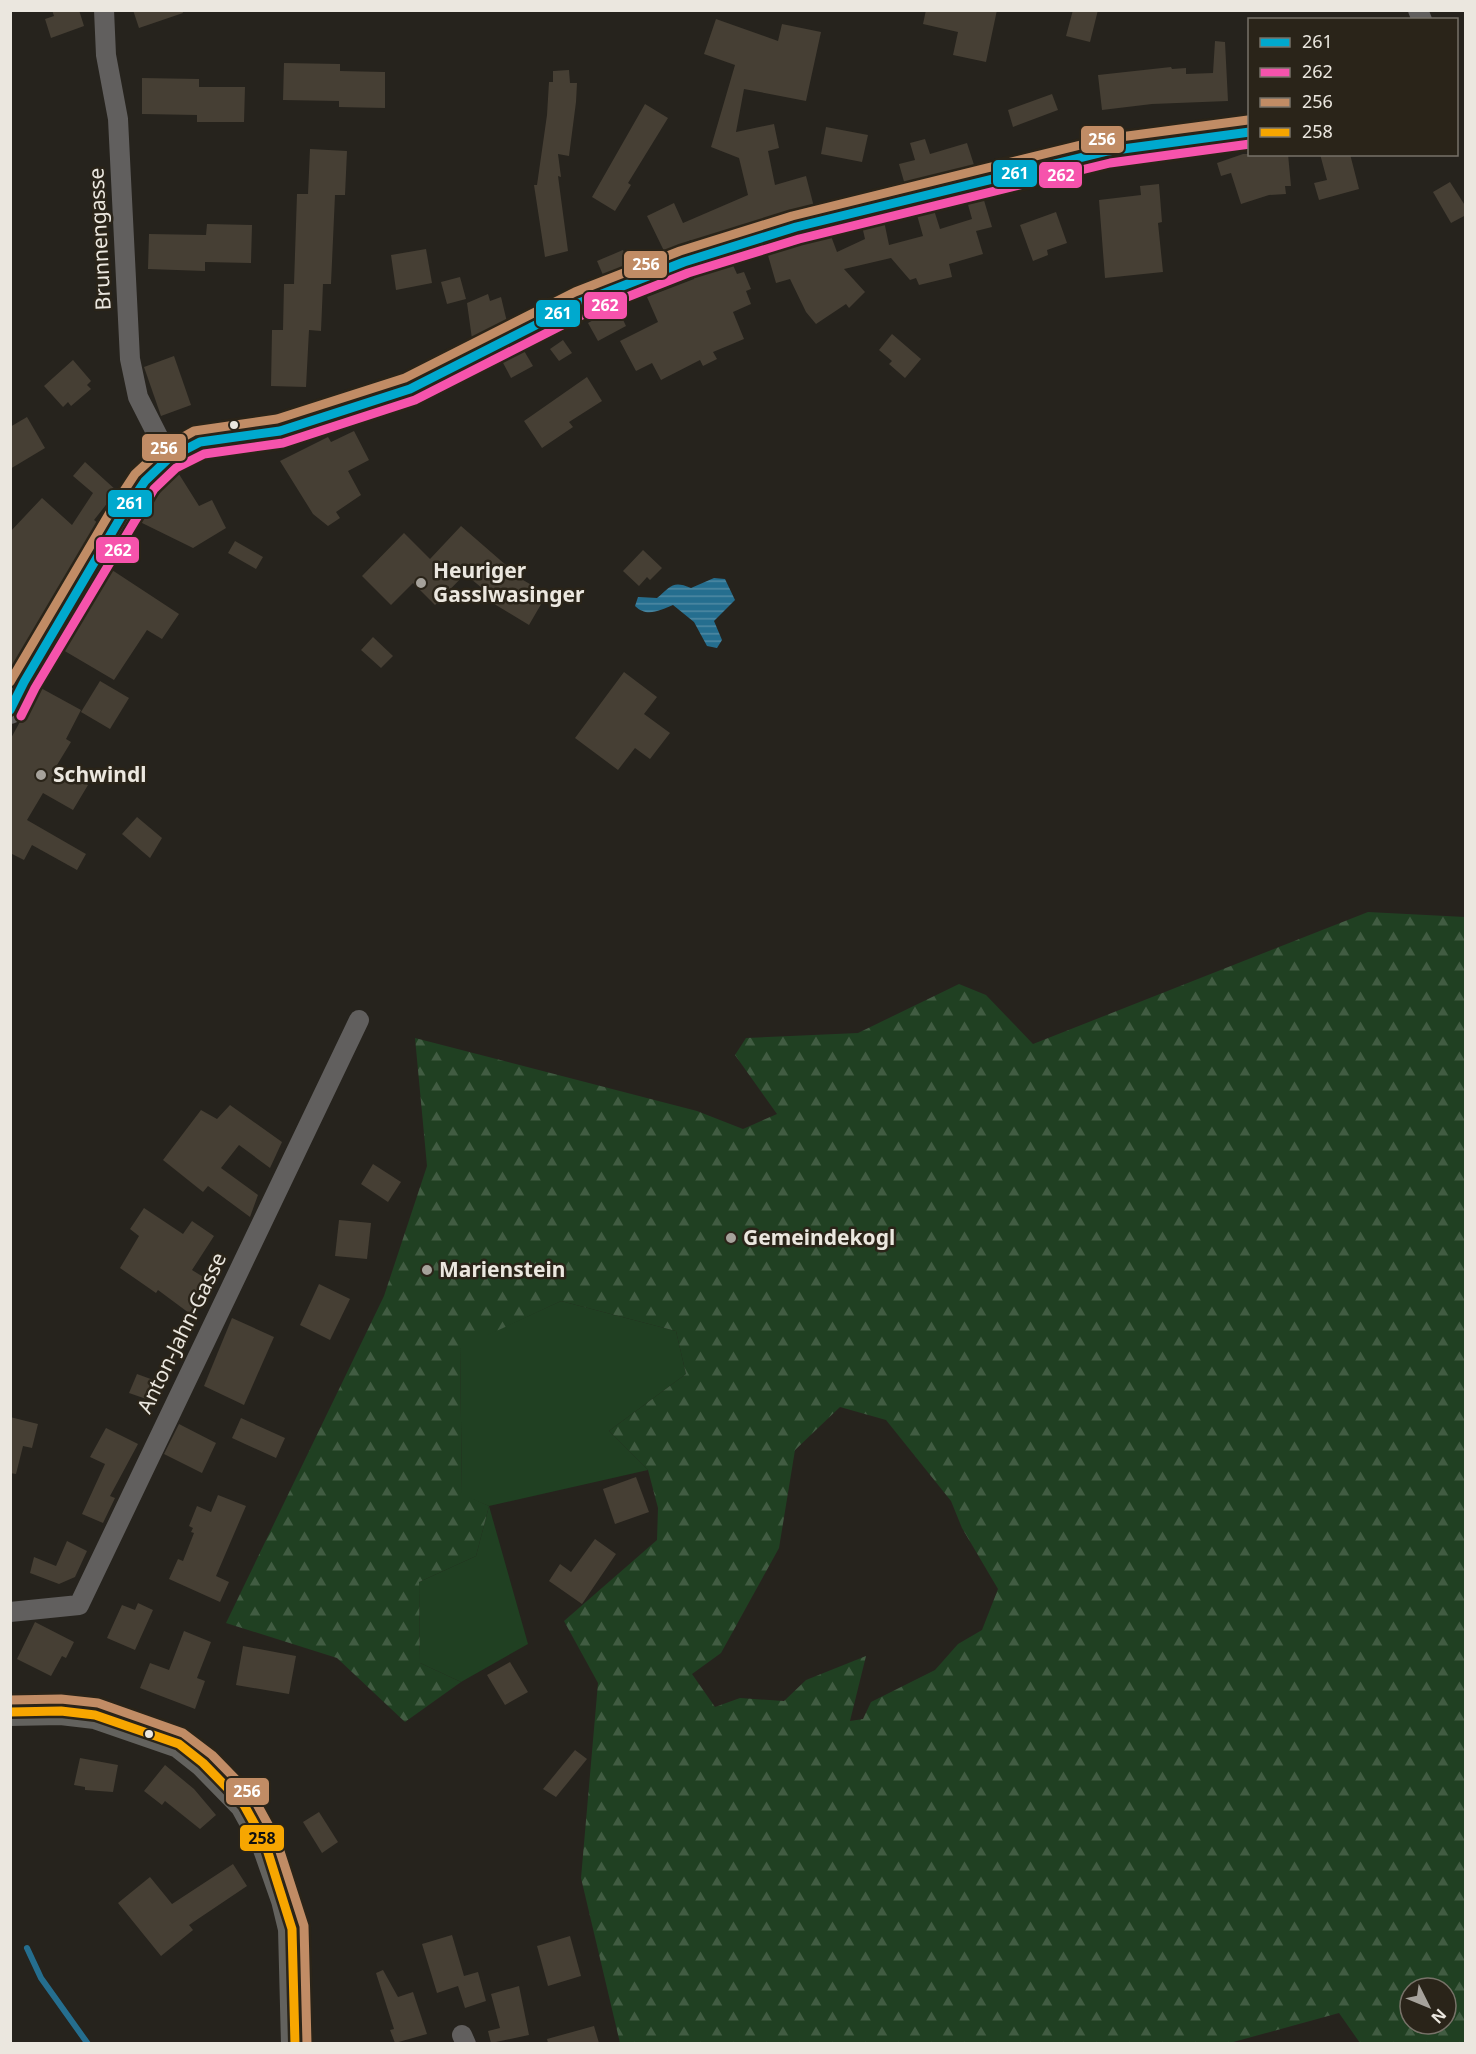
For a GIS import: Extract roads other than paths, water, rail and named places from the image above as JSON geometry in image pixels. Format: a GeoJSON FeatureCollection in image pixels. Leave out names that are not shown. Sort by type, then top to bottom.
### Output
{"type":"FeatureCollection","features":[{"type":"Feature","properties":{"kind":"main road"},"geometry":{"type":"LineString","coordinates":[[10,1712],[61,1711],[95,1715],[179,1744],[203,1763],[244,1805],[265,1844],[285,1900],[292,1929],[295,2043]]}},
{"type":"Feature","properties":{"kind":"street","name":"Brunnengasse"},"geometry":{"type":"LineString","coordinates":[[104,10],[106,55],[118,119],[130,359],[138,397],[170,458]]}},
{"type":"Feature","properties":{"kind":"street"},"geometry":{"type":"LineString","coordinates":[[10,711],[24,682],[122,515],[145,481],[170,458],[200,442],[280,430],[410,389],[579,303],[684,262],[796,226],[1108,151],[1248,132]]}},
{"type":"Feature","properties":{"kind":"street","name":"Anton-Jahn-Gasse"},"geometry":{"type":"LineString","coordinates":[[10,1612],[79,1605],[359,1020]]}},
{"type":"Feature","properties":{"kind":"water"},"geometry":{"type":"Polygon","coordinates":[[[714,578],[725,579],[735,600],[714,621],[722,640],[717,648],[707,646],[694,622],[673,605],[649,612],[644,612],[635,606],[638,597],[657,598],[672,586],[680,585],[691,588],[714,578]]]}},
{"type":"Feature","properties":{"kind":"waterway"},"geometry":{"type":"LineString","coordinates":[[27,1948],[41,1978],[88,2044]]}},
{"type":"Feature","properties":{"kind":"place","name":"Heuriger Gasslwasinger"},"geometry":{"type":"Point","coordinates":[421,583]}},
{"type":"Feature","properties":{"kind":"place","name":"Schwindl"},"geometry":{"type":"Point","coordinates":[41,775]}},
{"type":"Feature","properties":{"kind":"place","name":"Gemeindekogl"},"geometry":{"type":"Point","coordinates":[731,1238]}},
{"type":"Feature","properties":{"kind":"place","name":"Marienstein"},"geometry":{"type":"Point","coordinates":[427,1270]}}]}
